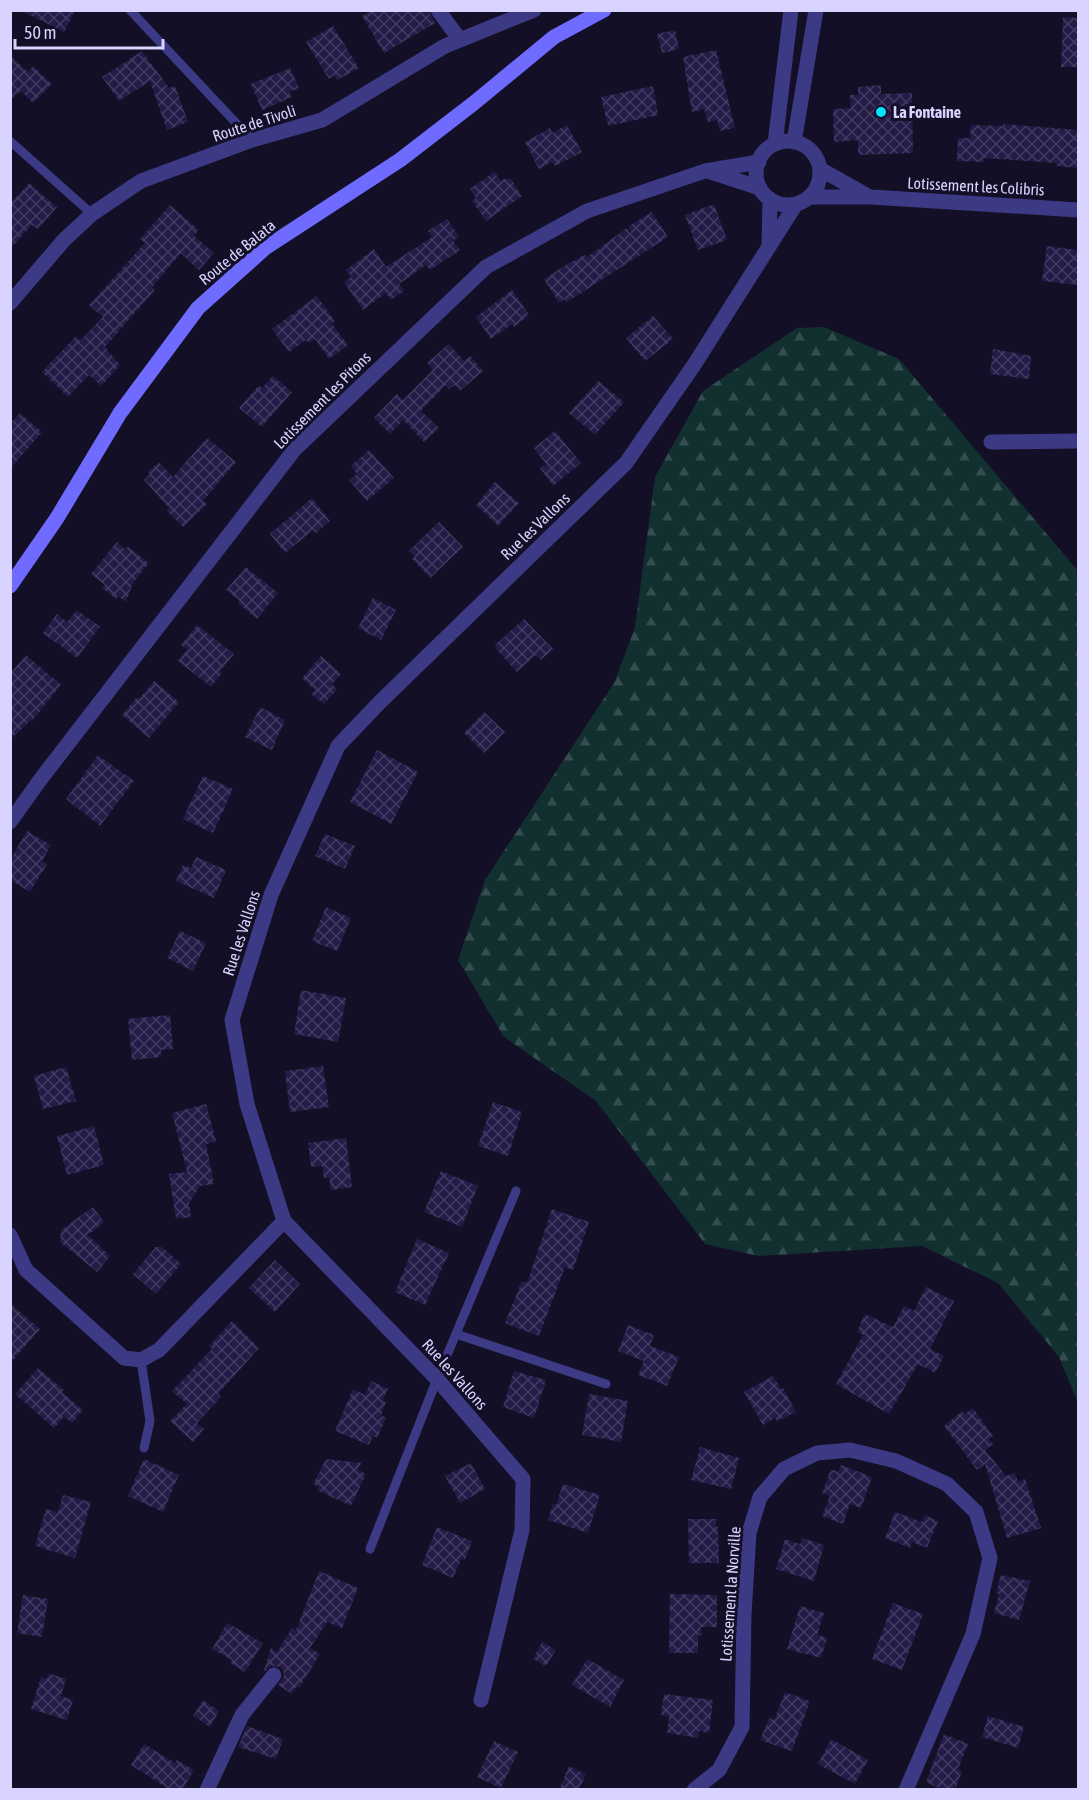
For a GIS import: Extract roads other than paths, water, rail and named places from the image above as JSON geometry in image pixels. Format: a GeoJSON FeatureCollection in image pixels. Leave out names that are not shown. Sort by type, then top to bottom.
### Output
{"type":"FeatureCollection","features":[{"type":"Feature","properties":{"kind":"main road","name":"Route de Balata"},"geometry":{"type":"LineString","coordinates":[[10,586],[57,518],[120,413],[198,308],[265,248],[400,160],[554,37],[604,10]]}},
{"type":"Feature","properties":{"kind":"street"},"geometry":{"type":"LineString","coordinates":[[438,10],[460,40]]}},
{"type":"Feature","properties":{"kind":"street","name":"Route de Tivoli"},"geometry":{"type":"LineString","coordinates":[[10,303],[64,240],[92,214],[141,181],[252,140],[322,120],[445,46],[534,10]]}},
{"type":"Feature","properties":{"kind":"street"},"geometry":{"type":"LineString","coordinates":[[775,144],[791,10]]}},
{"type":"Feature","properties":{"kind":"street"},"geometry":{"type":"LineString","coordinates":[[794,142],[816,10]]}},
{"type":"Feature","properties":{"kind":"street"},"geometry":{"type":"LineString","coordinates":[[705,171],[765,194],[787,205],[803,201],[816,189],[820,180],[820,169],[811,152],[794,142],[784,142],[768,148],[759,162],[757,179],[765,194],[770,248]]}},
{"type":"Feature","properties":{"kind":"street","name":"Lotissement les Pitons"},"geometry":{"type":"LineString","coordinates":[[10,822],[295,449],[486,267],[587,211],[705,171],[759,162]]}},
{"type":"Feature","properties":{"kind":"street","name":"Lotissement les Colibris"},"geometry":{"type":"LineString","coordinates":[[820,169],[871,198]]}},
{"type":"Feature","properties":{"kind":"street","name":"Lotissement les Colibris"},"geometry":{"type":"LineString","coordinates":[[803,201],[871,198],[1078,210]]}},
{"type":"Feature","properties":{"kind":"street","name":"Rue les Vallons"},"geometry":{"type":"LineString","coordinates":[[481,1700],[522,1530],[523,1479],[437,1379],[284,1221],[247,1104],[232,1020],[271,895],[338,746],[380,702],[626,463],[803,201]]}},
{"type":"Feature","properties":{"kind":"street"},"geometry":{"type":"LineString","coordinates":[[991,442],[1078,441]]}},
{"type":"Feature","properties":{"kind":"street"},"geometry":{"type":"LineString","coordinates":[[10,1235],[26,1270],[124,1358],[141,1360],[159,1350],[284,1221]]}},
{"type":"Feature","properties":{"kind":"street","name":"Lotissement la Norville"},"geometry":{"type":"LineString","coordinates":[[694,1790],[719,1770],[742,1727],[744,1614],[749,1533],[760,1497],[784,1469],[817,1453],[850,1450],[896,1461],[946,1484],[976,1512],[990,1558],[973,1634],[906,1790]]}},
{"type":"Feature","properties":{"kind":"street"},"geometry":{"type":"LineString","coordinates":[[207,1790],[242,1715],[274,1675]]}},
{"type":"Feature","properties":{"kind":"lane"},"geometry":{"type":"LineString","coordinates":[[130,10],[252,140]]}},
{"type":"Feature","properties":{"kind":"lane"},"geometry":{"type":"LineString","coordinates":[[10,141],[92,214]]}},
{"type":"Feature","properties":{"kind":"lane"},"geometry":{"type":"LineString","coordinates":[[370,1549],[437,1379],[516,1191]]}},
{"type":"Feature","properties":{"kind":"lane"},"geometry":{"type":"LineString","coordinates":[[456,1334],[606,1384]]}},
{"type":"Feature","properties":{"kind":"lane"},"geometry":{"type":"LineString","coordinates":[[141,1360],[150,1421],[144,1448]]}},
{"type":"Feature","properties":{"kind":"place","name":"La Fontaine"},"geometry":{"type":"Point","coordinates":[881,112]}}]}
